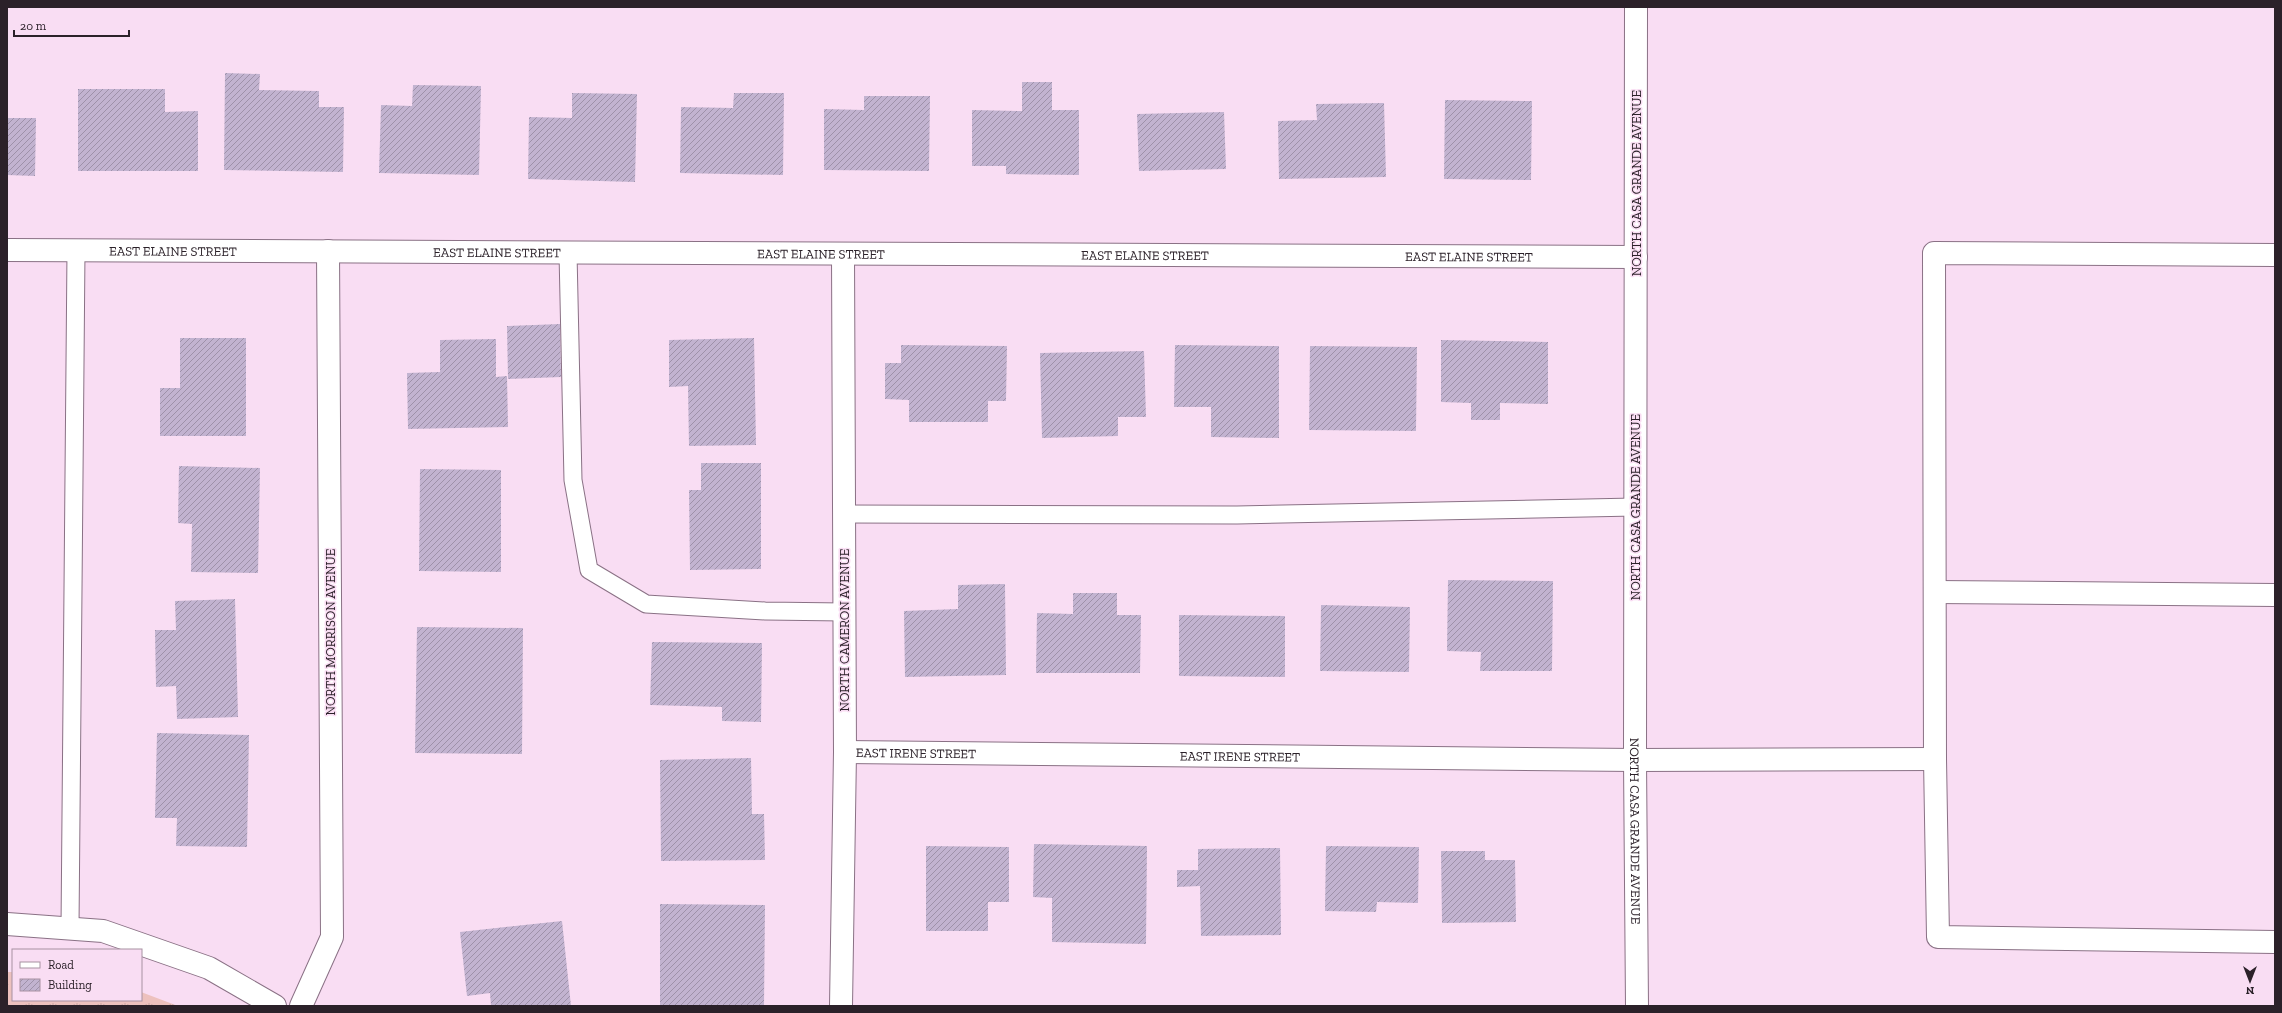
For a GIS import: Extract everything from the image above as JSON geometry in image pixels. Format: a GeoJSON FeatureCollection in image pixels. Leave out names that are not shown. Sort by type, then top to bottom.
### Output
{"type":"FeatureCollection","features":[{"type":"Feature","properties":{"kind":"street","name":"NORTH CASA GRANDE AVENUE"},"geometry":{"type":"LineString","coordinates":[[1636,7],[1635,760],[1637,1006]]}},
{"type":"Feature","properties":{"kind":"street","name":"EAST ELAINE STREET"},"geometry":{"type":"LineString","coordinates":[[7,250],[1636,257]]}},
{"type":"Feature","properties":{"kind":"street","name":"NORTH MORRISON AVENUE"},"geometry":{"type":"LineString","coordinates":[[301,1006],[332,937],[328,251]]}},
{"type":"Feature","properties":{"kind":"street"},"geometry":{"type":"LineString","coordinates":[[2275,254],[1934,253],[1936,592],[1935,759],[1938,937],[2275,942]]}},
{"type":"Feature","properties":{"kind":"street","name":"NORTH CAMERON AVENUE"},"geometry":{"type":"LineString","coordinates":[[841,1006],[845,752],[843,254]]}},
{"type":"Feature","properties":{"kind":"street"},"geometry":{"type":"LineString","coordinates":[[1936,592],[2275,595]]}},
{"type":"Feature","properties":{"kind":"street","name":"EAST IRENE STREET"},"geometry":{"type":"LineString","coordinates":[[845,752],[1635,760],[1935,759]]}},
{"type":"Feature","properties":{"kind":"street"},"geometry":{"type":"LineString","coordinates":[[7,924],[103,931],[209,968],[275,1006]]}},
{"type":"Feature","properties":{"kind":"lane"},"geometry":{"type":"LineString","coordinates":[[70,928],[76,251]]}},
{"type":"Feature","properties":{"kind":"lane"},"geometry":{"type":"LineString","coordinates":[[568,253],[573,480],[589,570],[646,604],[766,611],[844,612]]}},
{"type":"Feature","properties":{"kind":"lane"},"geometry":{"type":"LineString","coordinates":[[844,514],[1237,514],[1635,508]]}},
{"type":"Feature","properties":{"kind":"green space"},"geometry":{"type":"Polygon","coordinates":[[[7,972],[12,972],[12,1001],[142,1001],[142,992],[178,1006],[7,1006],[7,972]]]}},
{"type":"Feature","properties":{"kind":"building"},"geometry":{"type":"Polygon","coordinates":[[[225,73],[260,74],[259,90],[319,91],[319,107],[344,107],[343,172],[224,170],[225,73]]]}},
{"type":"Feature","properties":{"kind":"building"},"geometry":{"type":"Polygon","coordinates":[[[1022,82],[1052,82],[1052,110],[1079,110],[1079,175],[1006,174],[1006,166],[972,166],[972,110],[1022,111],[1022,82]]]}},
{"type":"Feature","properties":{"kind":"building"},"geometry":{"type":"Polygon","coordinates":[[[413,85],[481,86],[479,175],[379,173],[381,105],[412,106],[413,85]]]}},
{"type":"Feature","properties":{"kind":"building"},"geometry":{"type":"Polygon","coordinates":[[[78,89],[165,89],[165,112],[198,111],[198,171],[78,171],[78,89]]]}},
{"type":"Feature","properties":{"kind":"building"},"geometry":{"type":"Polygon","coordinates":[[[572,93],[637,94],[635,182],[528,179],[529,117],[572,118],[572,93]]]}},
{"type":"Feature","properties":{"kind":"building"},"geometry":{"type":"Polygon","coordinates":[[[734,93],[784,93],[783,175],[680,173],[681,107],[733,108],[734,93]]]}},
{"type":"Feature","properties":{"kind":"building"},"geometry":{"type":"Polygon","coordinates":[[[864,96],[930,96],[929,171],[824,170],[824,109],[864,110],[864,96]]]}},
{"type":"Feature","properties":{"kind":"building"},"geometry":{"type":"Polygon","coordinates":[[[1445,100],[1532,101],[1531,180],[1444,179],[1445,100]]]}},
{"type":"Feature","properties":{"kind":"building"},"geometry":{"type":"Polygon","coordinates":[[[1384,103],[1386,177],[1279,179],[1278,121],[1317,120],[1316,104],[1384,103]]]}},
{"type":"Feature","properties":{"kind":"building"},"geometry":{"type":"Polygon","coordinates":[[[1224,112],[1226,169],[1139,171],[1137,114],[1224,112]]]}},
{"type":"Feature","properties":{"kind":"building"},"geometry":{"type":"Polygon","coordinates":[[[7,118],[36,118],[35,176],[7,175],[7,118]]]}},
{"type":"Feature","properties":{"kind":"building"},"geometry":{"type":"Polygon","coordinates":[[[560,324],[561,377],[508,379],[507,326],[560,324]]]}},
{"type":"Feature","properties":{"kind":"building"},"geometry":{"type":"Polygon","coordinates":[[[180,338],[246,338],[246,436],[160,436],[160,388],[180,388],[180,338]]]}},
{"type":"Feature","properties":{"kind":"building"},"geometry":{"type":"Polygon","coordinates":[[[754,338],[756,445],[689,446],[688,386],[669,387],[669,340],[754,338]]]}},
{"type":"Feature","properties":{"kind":"building"},"geometry":{"type":"Polygon","coordinates":[[[496,339],[496,377],[507,376],[508,427],[408,429],[407,373],[440,372],[440,340],[496,339]]]}},
{"type":"Feature","properties":{"kind":"building"},"geometry":{"type":"Polygon","coordinates":[[[1441,340],[1548,342],[1548,404],[1500,403],[1500,420],[1471,420],[1471,403],[1441,402],[1441,340]]]}},
{"type":"Feature","properties":{"kind":"building"},"geometry":{"type":"Polygon","coordinates":[[[901,345],[1007,346],[1006,401],[988,401],[988,422],[909,422],[909,400],[885,399],[885,363],[901,363],[901,345]]]}},
{"type":"Feature","properties":{"kind":"building"},"geometry":{"type":"Polygon","coordinates":[[[1175,345],[1279,346],[1279,438],[1211,437],[1211,407],[1174,407],[1175,345]]]}},
{"type":"Feature","properties":{"kind":"building"},"geometry":{"type":"Polygon","coordinates":[[[1310,346],[1417,347],[1416,431],[1309,430],[1310,346]]]}},
{"type":"Feature","properties":{"kind":"building"},"geometry":{"type":"Polygon","coordinates":[[[1144,351],[1146,417],[1118,417],[1118,436],[1042,438],[1040,353],[1144,351]]]}},
{"type":"Feature","properties":{"kind":"building"},"geometry":{"type":"Polygon","coordinates":[[[701,463],[761,463],[761,569],[690,570],[689,490],[701,490],[701,463]]]}},
{"type":"Feature","properties":{"kind":"building"},"geometry":{"type":"Polygon","coordinates":[[[179,466],[260,468],[258,573],[191,572],[192,524],[178,523],[179,466]]]}},
{"type":"Feature","properties":{"kind":"building"},"geometry":{"type":"Polygon","coordinates":[[[420,469],[501,470],[501,572],[419,571],[420,469]]]}},
{"type":"Feature","properties":{"kind":"building"},"geometry":{"type":"Polygon","coordinates":[[[1448,580],[1553,581],[1552,671],[1480,671],[1481,652],[1447,651],[1448,580]]]}},
{"type":"Feature","properties":{"kind":"building"},"geometry":{"type":"Polygon","coordinates":[[[1005,584],[1006,675],[905,677],[904,611],[958,609],[958,585],[1005,584]]]}},
{"type":"Feature","properties":{"kind":"building"},"geometry":{"type":"Polygon","coordinates":[[[1073,593],[1117,593],[1117,615],[1141,615],[1140,673],[1036,673],[1037,613],[1073,614],[1073,593]]]}},
{"type":"Feature","properties":{"kind":"building"},"geometry":{"type":"Polygon","coordinates":[[[235,599],[238,717],[177,719],[176,686],[156,687],[155,630],[176,630],[175,601],[235,599]]]}},
{"type":"Feature","properties":{"kind":"building"},"geometry":{"type":"Polygon","coordinates":[[[1321,605],[1410,607],[1409,672],[1320,671],[1321,605]]]}},
{"type":"Feature","properties":{"kind":"building"},"geometry":{"type":"Polygon","coordinates":[[[1179,615],[1285,616],[1285,677],[1179,676],[1179,615]]]}},
{"type":"Feature","properties":{"kind":"building"},"geometry":{"type":"Polygon","coordinates":[[[417,627],[523,628],[522,754],[415,753],[417,627]]]}},
{"type":"Feature","properties":{"kind":"building"},"geometry":{"type":"Polygon","coordinates":[[[652,642],[762,643],[761,722],[722,721],[722,707],[650,705],[652,642]]]}},
{"type":"Feature","properties":{"kind":"building"},"geometry":{"type":"Polygon","coordinates":[[[157,733],[249,735],[247,847],[176,846],[177,818],[155,818],[157,733]]]}},
{"type":"Feature","properties":{"kind":"building"},"geometry":{"type":"Polygon","coordinates":[[[751,758],[752,814],[764,814],[765,860],[661,861],[660,760],[751,758]]]}},
{"type":"Feature","properties":{"kind":"building"},"geometry":{"type":"Polygon","coordinates":[[[1034,844],[1147,846],[1146,944],[1052,942],[1052,898],[1033,897],[1034,844]]]}},
{"type":"Feature","properties":{"kind":"building"},"geometry":{"type":"Polygon","coordinates":[[[926,846],[1009,847],[1009,902],[988,902],[988,931],[926,931],[926,846]]]}},
{"type":"Feature","properties":{"kind":"building"},"geometry":{"type":"Polygon","coordinates":[[[1326,846],[1419,847],[1418,903],[1377,902],[1376,912],[1325,911],[1326,846]]]}},
{"type":"Feature","properties":{"kind":"building"},"geometry":{"type":"Polygon","coordinates":[[[1280,848],[1281,935],[1201,936],[1200,886],[1177,887],[1177,870],[1198,870],[1198,849],[1280,848]]]}},
{"type":"Feature","properties":{"kind":"building"},"geometry":{"type":"Polygon","coordinates":[[[1441,851],[1485,851],[1485,860],[1515,860],[1516,922],[1442,923],[1441,851]]]}},
{"type":"Feature","properties":{"kind":"building"},"geometry":{"type":"Polygon","coordinates":[[[660,904],[765,905],[764,1006],[660,1006],[660,904]]]}},
{"type":"Feature","properties":{"kind":"building"},"geometry":{"type":"Polygon","coordinates":[[[562,921],[571,1006],[491,1006],[490,993],[467,996],[460,932],[562,921]]]}}]}
